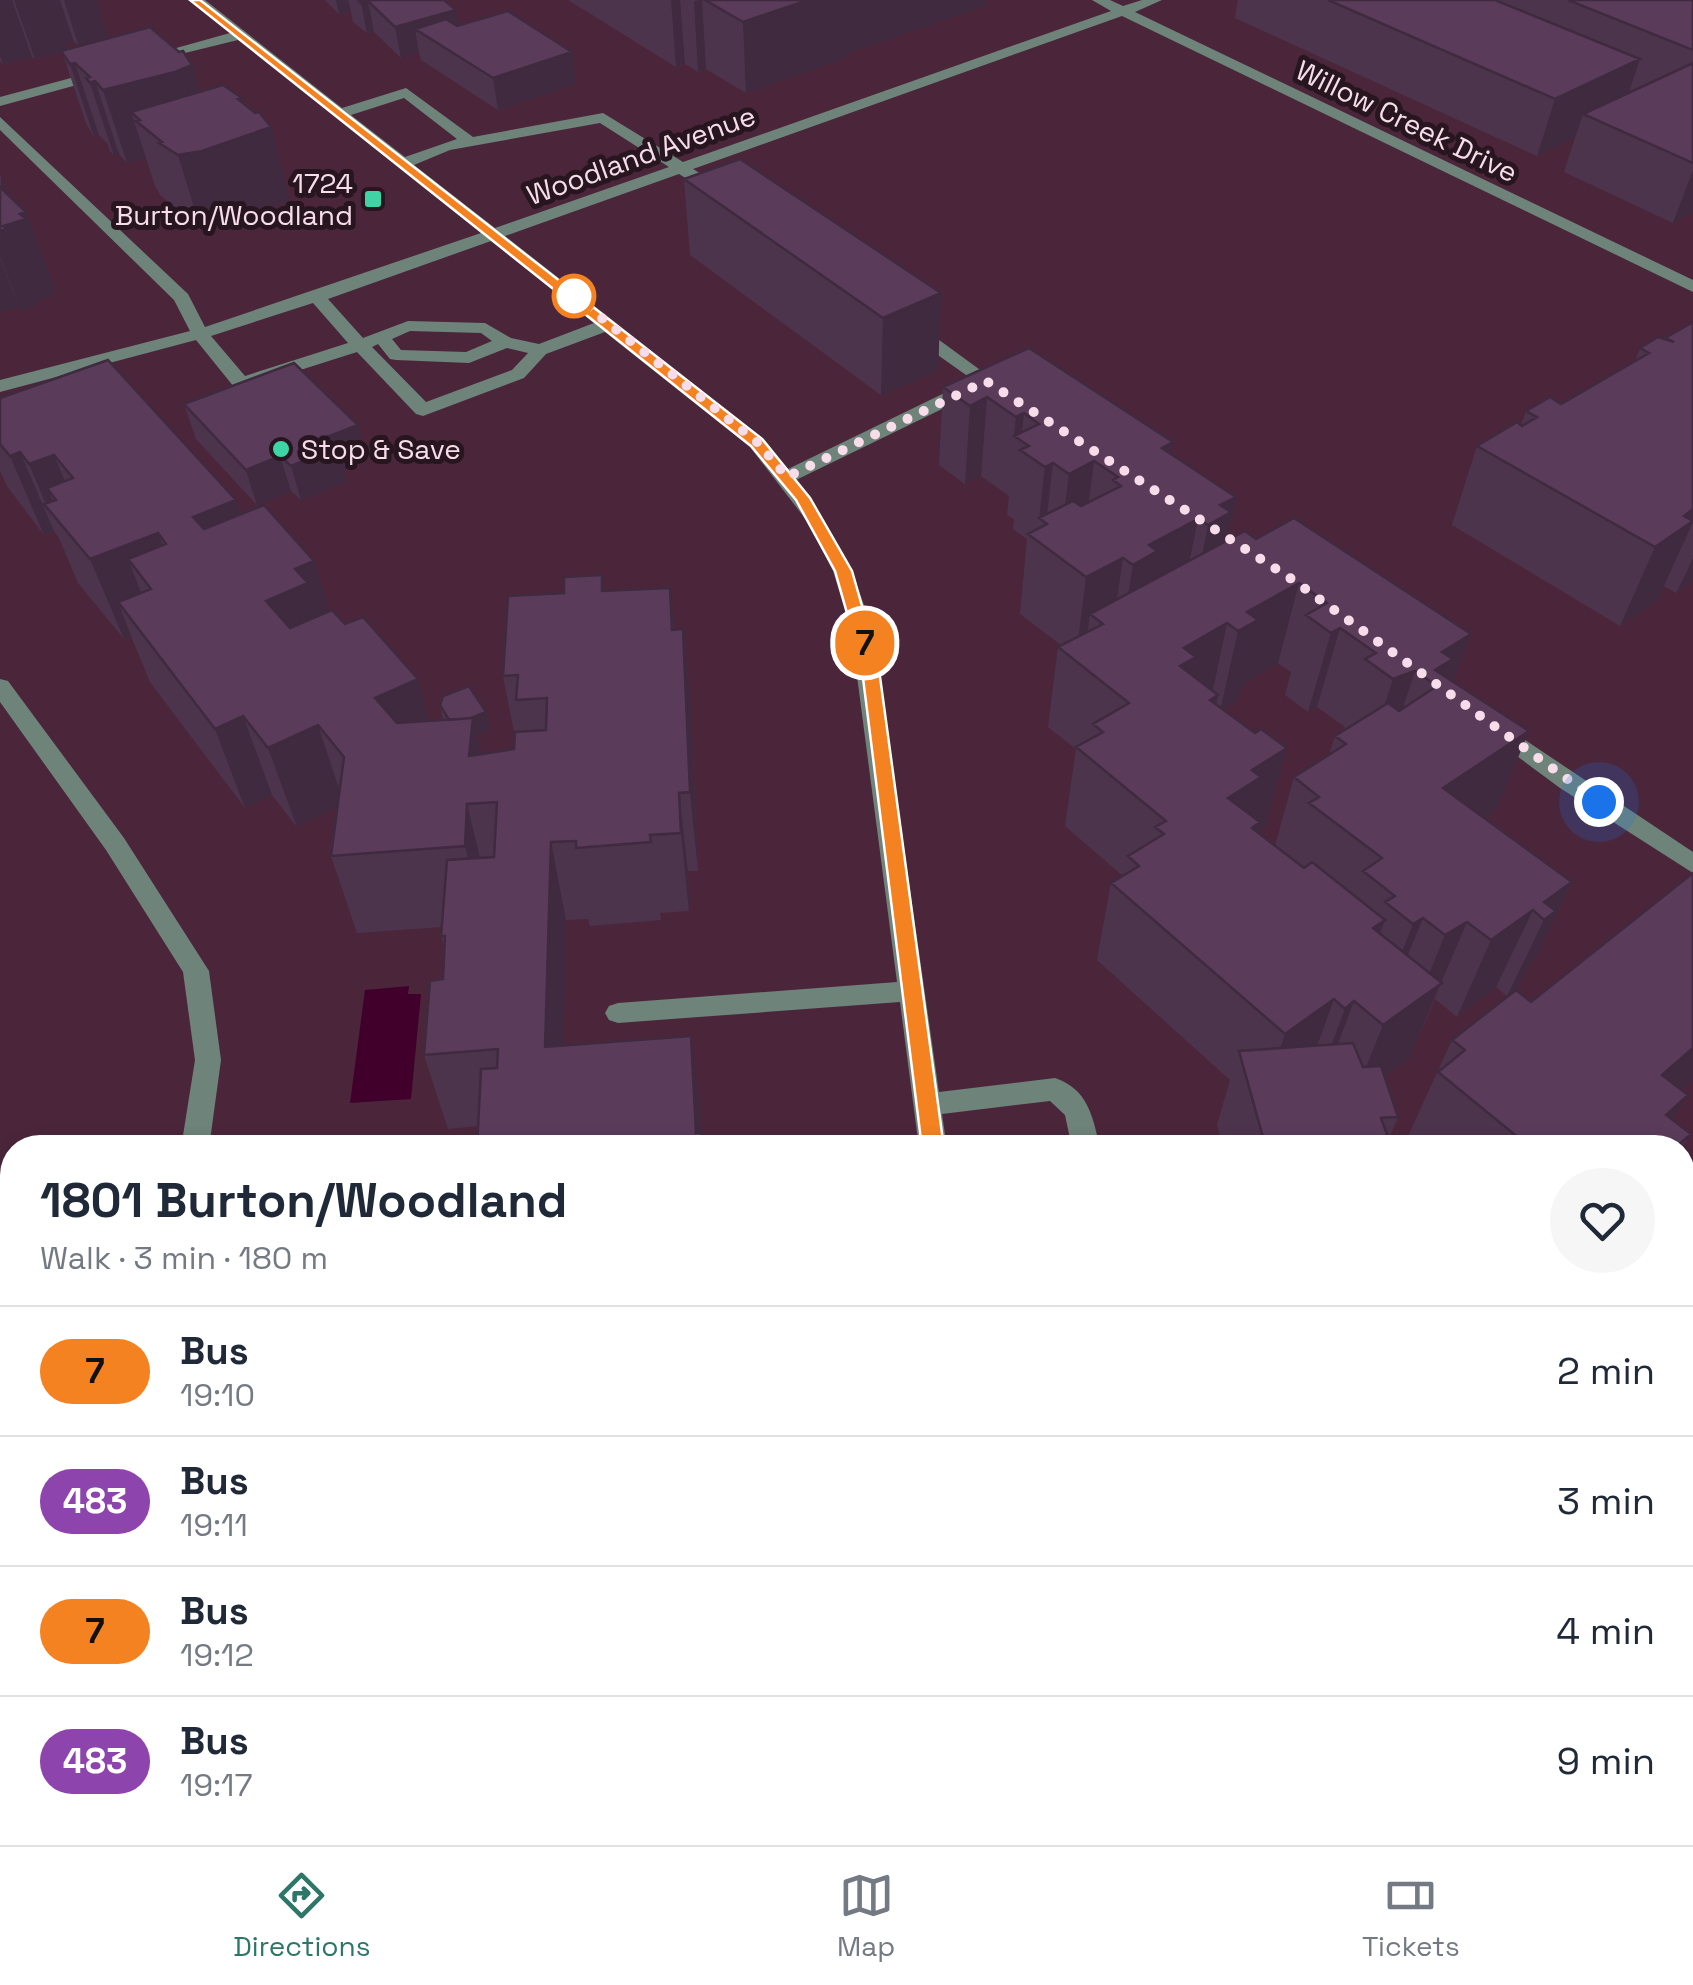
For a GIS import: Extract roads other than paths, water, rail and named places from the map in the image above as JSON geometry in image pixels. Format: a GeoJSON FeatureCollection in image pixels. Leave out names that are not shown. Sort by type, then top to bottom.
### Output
{"type":"FeatureCollection","features":[{"type":"Feature","properties":{"kind":"street"},"geometry":{"type":"LineString","coordinates":[[196,0],[757,442],[816,519],[844,571],[862,630],[931,1135]]}},
{"type":"Feature","properties":{"kind":"street","name":"Willow Creek Drive"},"geometry":{"type":"LineString","coordinates":[[1100,0],[1693,287]]}},
{"type":"Feature","properties":{"kind":"street","name":"Woodland Avenue"},"geometry":{"type":"LineString","coordinates":[[0,386],[200,334],[316,296],[498,235],[1155,0]]}},
{"type":"Feature","properties":{"kind":"street"},"geometry":{"type":"LineString","coordinates":[[126,67],[240,35]]}},
{"type":"Feature","properties":{"kind":"street"},"geometry":{"type":"LineString","coordinates":[[0,102],[108,72]]}},
{"type":"Feature","properties":{"kind":"street"},"geometry":{"type":"LineString","coordinates":[[341,113],[406,92],[470,142]]}},
{"type":"Feature","properties":{"kind":"street"},"geometry":{"type":"LineString","coordinates":[[404,162],[470,142],[603,118],[743,208]]}},
{"type":"Feature","properties":{"kind":"street"},"geometry":{"type":"LineString","coordinates":[[0,122],[182,298],[200,334],[241,384],[408,326],[485,328],[506,342],[540,350]]}},
{"type":"Feature","properties":{"kind":"street"},"geometry":{"type":"LineString","coordinates":[[316,296],[423,410],[518,374],[540,350],[609,324]]}},
{"type":"Feature","properties":{"kind":"street"},"geometry":{"type":"LineString","coordinates":[[889,312],[1022,407]]}},
{"type":"Feature","properties":{"kind":"street"},"geometry":{"type":"LineString","coordinates":[[382,338],[396,355],[469,358],[506,342]]}},
{"type":"Feature","properties":{"kind":"street"},"geometry":{"type":"LineString","coordinates":[[787,477],[986,381]]}},
{"type":"Feature","properties":{"kind":"street"},"geometry":{"type":"LineString","coordinates":[[0,686],[115,844],[196,971],[208,1060],[197,1135]]}},
{"type":"Feature","properties":{"kind":"street"},"geometry":{"type":"LineString","coordinates":[[1476,715],[1568,782],[1693,864]]}},
{"type":"Feature","properties":{"kind":"street"},"geometry":{"type":"LineString","coordinates":[[618,1013],[912,991]]}},
{"type":"Feature","properties":{"kind":"street"},"geometry":{"type":"LineString","coordinates":[[927,1104],[1055,1089],[1078,1110],[1083,1135]]}},
{"type":"Feature","properties":{"kind":"place","name":"1724 Burton/Woodland"},"geometry":{"type":"Point","coordinates":[373,199]}},
{"type":"Feature","properties":{"kind":"place","name":"Stop & Save"},"geometry":{"type":"Point","coordinates":[281,449]}}]}
